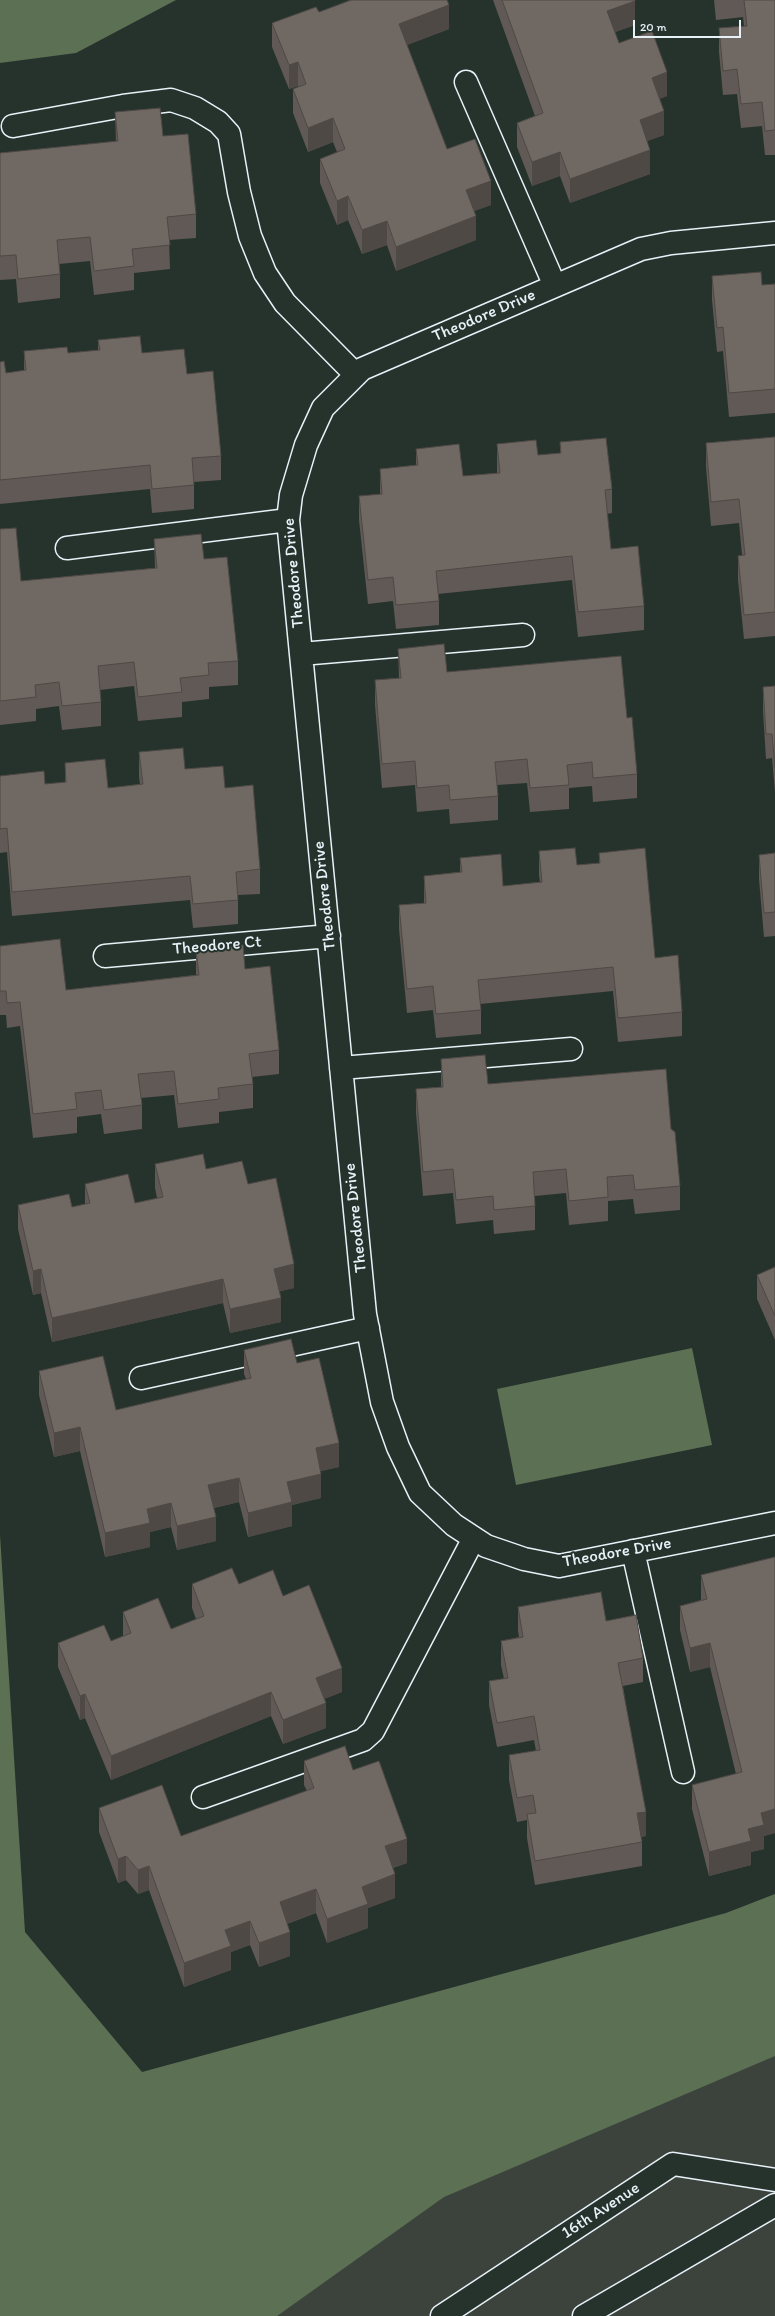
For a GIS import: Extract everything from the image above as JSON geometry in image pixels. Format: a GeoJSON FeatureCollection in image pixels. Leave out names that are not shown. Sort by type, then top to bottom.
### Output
{"type":"FeatureCollection","features":[{"type":"Feature","properties":{"kind":"street"},"geometry":{"type":"LineString","coordinates":[[466,82],[555,286]]}},
{"type":"Feature","properties":{"kind":"street"},"geometry":{"type":"LineString","coordinates":[[13,126],[123,106],[171,100],[195,108],[218,122],[229,134],[239,192],[250,236],[265,272],[285,303],[356,375]]}},
{"type":"Feature","properties":{"kind":"street","name":"Theodore Drive"},"geometry":{"type":"LineString","coordinates":[[775,233],[671,243],[641,249],[362,369],[323,408],[306,445],[291,495],[288,520],[341,1068],[368,1328],[382,1402],[398,1447],[420,1493],[454,1525],[486,1546],[524,1559],[559,1566],[775,1523]]}},
{"type":"Feature","properties":{"kind":"street"},"geometry":{"type":"LineString","coordinates":[[67,548],[288,520]]}},
{"type":"Feature","properties":{"kind":"street"},"geometry":{"type":"LineString","coordinates":[[301,654],[523,635]]}},
{"type":"Feature","properties":{"kind":"street","name":"Theodore Ct"},"geometry":{"type":"LineString","coordinates":[[105,956],[328,936]]}},
{"type":"Feature","properties":{"kind":"street"},"geometry":{"type":"LineString","coordinates":[[341,1068],[571,1049]]}},
{"type":"Feature","properties":{"kind":"street"},"geometry":{"type":"LineString","coordinates":[[141,1378],[368,1328]]}},
{"type":"Feature","properties":{"kind":"street"},"geometry":{"type":"LineString","coordinates":[[203,1797],[363,1740],[374,1731],[474,1538]]}},
{"type":"Feature","properties":{"kind":"street"},"geometry":{"type":"LineString","coordinates":[[634,1551],[683,1772]]}},
{"type":"Feature","properties":{"kind":"street","name":"16th Avenue"},"geometry":{"type":"LineString","coordinates":[[442,2316],[673,2164],[775,2180]]}},
{"type":"Feature","properties":{"kind":"street"},"geometry":{"type":"LineString","coordinates":[[584,2316],[775,2205]]}},
{"type":"Feature","properties":{"kind":"shaded area"},"geometry":{"type":"Polygon","coordinates":[[[775,1957],[775,2316],[0,2316],[0,2131],[775,1957]]]}},
{"type":"Feature","properties":{"kind":"green space"},"geometry":{"type":"Polygon","coordinates":[[[0,0],[176,0],[76,53],[0,63],[0,0]]]}},
{"type":"Feature","properties":{"kind":"green space"},"geometry":{"type":"Polygon","coordinates":[[[692,1348],[712,1445],[516,1485],[497,1389],[692,1348]]]}},
{"type":"Feature","properties":{"kind":"green space"},"geometry":{"type":"Polygon","coordinates":[[[0,1535],[25,1932],[142,2072],[726,1913],[775,1894],[775,2056],[444,2197],[277,2316],[0,2316],[0,1535]]]}},
{"type":"Feature","properties":{"kind":"building"},"geometry":{"type":"Polygon","coordinates":[[[351,0],[447,0],[449,5],[399,24],[447,149],[475,139],[491,181],[466,190],[476,216],[396,247],[387,221],[362,230],[348,196],[337,201],[320,159],[345,149],[333,118],[308,128],[293,89],[306,84],[298,62],[289,65],[272,23],[316,7],[319,12],[351,0]]]}},
{"type":"Feature","properties":{"kind":"building"},"geometry":{"type":"Polygon","coordinates":[[[502,0],[635,0],[607,11],[619,43],[652,31],[667,72],[652,78],[664,111],[640,120],[650,150],[570,179],[560,152],[532,162],[517,123],[543,113],[502,0]]]}},
{"type":"Feature","properties":{"kind":"building"},"geometry":{"type":"Polygon","coordinates":[[[744,0],[775,0],[775,130],[765,131],[762,102],[741,104],[737,69],[723,71],[719,28],[747,26],[744,0]]]}},
{"type":"Feature","properties":{"kind":"building"},"geometry":{"type":"Polygon","coordinates":[[[160,108],[163,136],[188,134],[196,214],[167,217],[170,245],[132,249],[134,266],[94,271],[90,237],[57,240],[60,274],[18,279],[16,255],[0,256],[0,153],[118,141],[115,112],[160,108]]]}},
{"type":"Feature","properties":{"kind":"building"},"geometry":{"type":"Polygon","coordinates":[[[761,272],[762,285],[775,284],[775,389],[729,393],[723,327],[717,328],[712,276],[761,272]]]}},
{"type":"Feature","properties":{"kind":"building"},"geometry":{"type":"Polygon","coordinates":[[[140,336],[142,353],[184,349],[187,374],[213,371],[221,456],[192,458],[194,485],[152,489],[150,465],[0,480],[0,362],[4,361],[6,373],[26,370],[24,351],[67,347],[68,353],[100,350],[98,340],[140,336]]]}},
{"type":"Feature","properties":{"kind":"building"},"geometry":{"type":"Polygon","coordinates":[[[775,437],[775,612],[744,615],[738,556],[745,555],[739,499],[711,502],[706,443],[775,437]]]}},
{"type":"Feature","properties":{"kind":"building"},"geometry":{"type":"Polygon","coordinates":[[[606,438],[612,489],[605,490],[611,549],[638,546],[644,606],[578,612],[572,556],[436,571],[439,601],[396,605],[393,577],[368,580],[359,496],[382,494],[380,469],[418,465],[416,449],[459,444],[463,476],[500,473],[497,444],[536,440],[538,455],[561,453],[560,442],[606,438]]]}},
{"type":"Feature","properties":{"kind":"building"},"geometry":{"type":"Polygon","coordinates":[[[16,528],[21,581],[157,568],[154,539],[201,534],[204,559],[227,557],[238,661],[208,663],[209,675],[180,678],[182,692],[138,697],[134,662],[98,666],[101,702],[62,706],[59,682],[35,685],[36,697],[0,701],[0,529],[16,528]]]}},
{"type":"Feature","properties":{"kind":"building"},"geometry":{"type":"Polygon","coordinates":[[[444,644],[447,672],[621,656],[627,718],[632,717],[637,774],[593,778],[592,762],[567,765],[569,785],[530,788],[527,759],[495,762],[498,796],[450,800],[449,785],[417,788],[415,761],[382,764],[375,680],[401,678],[398,649],[444,644]]]}},
{"type":"Feature","properties":{"kind":"building"},"geometry":{"type":"Polygon","coordinates":[[[775,686],[775,768],[772,734],[766,734],[763,687],[775,686]]]}},
{"type":"Feature","properties":{"kind":"building"},"geometry":{"type":"Polygon","coordinates":[[[183,748],[185,769],[223,766],[225,788],[253,785],[260,869],[236,872],[238,900],[193,904],[190,876],[12,892],[7,828],[0,829],[0,776],[44,771],[45,784],[66,782],[65,763],[105,759],[108,788],[143,784],[139,752],[183,748]]]}},
{"type":"Feature","properties":{"kind":"building"},"geometry":{"type":"Polygon","coordinates":[[[575,848],[577,865],[600,863],[599,853],[645,848],[655,958],[678,955],[682,1012],[618,1018],[613,967],[478,980],[481,1010],[436,1014],[433,986],[407,989],[399,905],[426,903],[424,876],[462,872],[460,858],[501,854],[503,886],[542,882],[539,851],[575,848]]]}},
{"type":"Feature","properties":{"kind":"building"},"geometry":{"type":"Polygon","coordinates":[[[775,853],[775,912],[764,913],[759,855],[775,853]]]}},
{"type":"Feature","properties":{"kind":"building"},"geometry":{"type":"Polygon","coordinates":[[[60,939],[66,990],[199,975],[196,950],[243,945],[245,969],[270,966],[279,1050],[249,1054],[253,1084],[218,1088],[219,1099],[178,1104],[174,1071],[138,1074],[142,1105],[104,1110],[101,1090],[75,1093],[77,1109],[33,1114],[20,1002],[7,1003],[6,991],[0,991],[0,946],[60,939]]]}},
{"type":"Feature","properties":{"kind":"building"},"geometry":{"type":"Polygon","coordinates":[[[485,1055],[488,1084],[666,1069],[671,1129],[675,1132],[680,1186],[635,1190],[633,1175],[607,1177],[608,1197],[569,1201],[566,1169],[533,1172],[535,1206],[494,1210],[493,1196],[456,1200],[453,1169],[423,1172],[416,1089],[443,1087],[441,1059],[485,1055]]]}},
{"type":"Feature","properties":{"kind":"building"},"geometry":{"type":"Polygon","coordinates":[[[203,1154],[206,1169],[242,1161],[248,1184],[276,1178],[294,1264],[274,1269],[281,1298],[230,1309],[223,1279],[52,1318],[41,1269],[33,1271],[18,1205],[69,1194],[72,1207],[90,1203],[85,1184],[128,1174],[135,1203],[163,1197],[155,1164],[203,1154]]]}},
{"type":"Feature","properties":{"kind":"building"},"geometry":{"type":"Polygon","coordinates":[[[775,1267],[775,1316],[757,1275],[775,1267]]]}},
{"type":"Feature","properties":{"kind":"building"},"geometry":{"type":"Polygon","coordinates":[[[291,1339],[297,1363],[319,1358],[339,1443],[316,1448],[321,1474],[287,1482],[292,1502],[248,1513],[239,1478],[208,1485],[216,1517],[177,1526],[171,1503],[147,1509],[150,1523],[105,1533],[80,1427],[54,1433],[39,1371],[103,1356],[116,1410],[251,1378],[244,1350],[291,1339]]]}},
{"type":"Feature","properties":{"kind":"building"},"geometry":{"type":"Polygon","coordinates":[[[775,1557],[775,1809],[761,1813],[764,1825],[748,1829],[751,1841],[709,1852],[692,1785],[742,1772],[710,1643],[690,1648],[680,1606],[707,1599],[701,1575],[775,1557]]]}},
{"type":"Feature","properties":{"kind":"building"},"geometry":{"type":"Polygon","coordinates":[[[232,1568],[239,1584],[273,1570],[283,1596],[309,1585],[342,1668],[316,1678],[326,1703],[283,1720],[271,1692],[111,1756],[85,1694],[80,1696],[58,1643],[104,1625],[111,1641],[131,1633],[123,1612],[158,1598],[171,1629],[204,1616],[192,1584],[232,1568]]]}},
{"type":"Feature","properties":{"kind":"building"},"geometry":{"type":"Polygon","coordinates":[[[601,1592],[606,1621],[636,1615],[643,1658],[618,1663],[646,1812],[637,1813],[642,1842],[535,1861],[527,1814],[536,1813],[533,1795],[517,1798],[509,1755],[540,1750],[534,1716],[497,1723],[489,1681],[508,1678],[501,1641],[523,1637],[518,1607],[601,1592]]]}},
{"type":"Feature","properties":{"kind":"building"},"geometry":{"type":"Polygon","coordinates":[[[345,1746],[353,1770],[379,1761],[407,1839],[385,1846],[395,1874],[362,1887],[368,1904],[327,1919],[316,1889],[280,1902],[290,1932],[259,1943],[250,1921],[225,1930],[231,1946],[184,1963],[149,1866],[138,1870],[126,1856],[118,1859],[99,1808],[162,1785],[181,1836],[314,1788],[304,1761],[345,1746]]]}}]}
